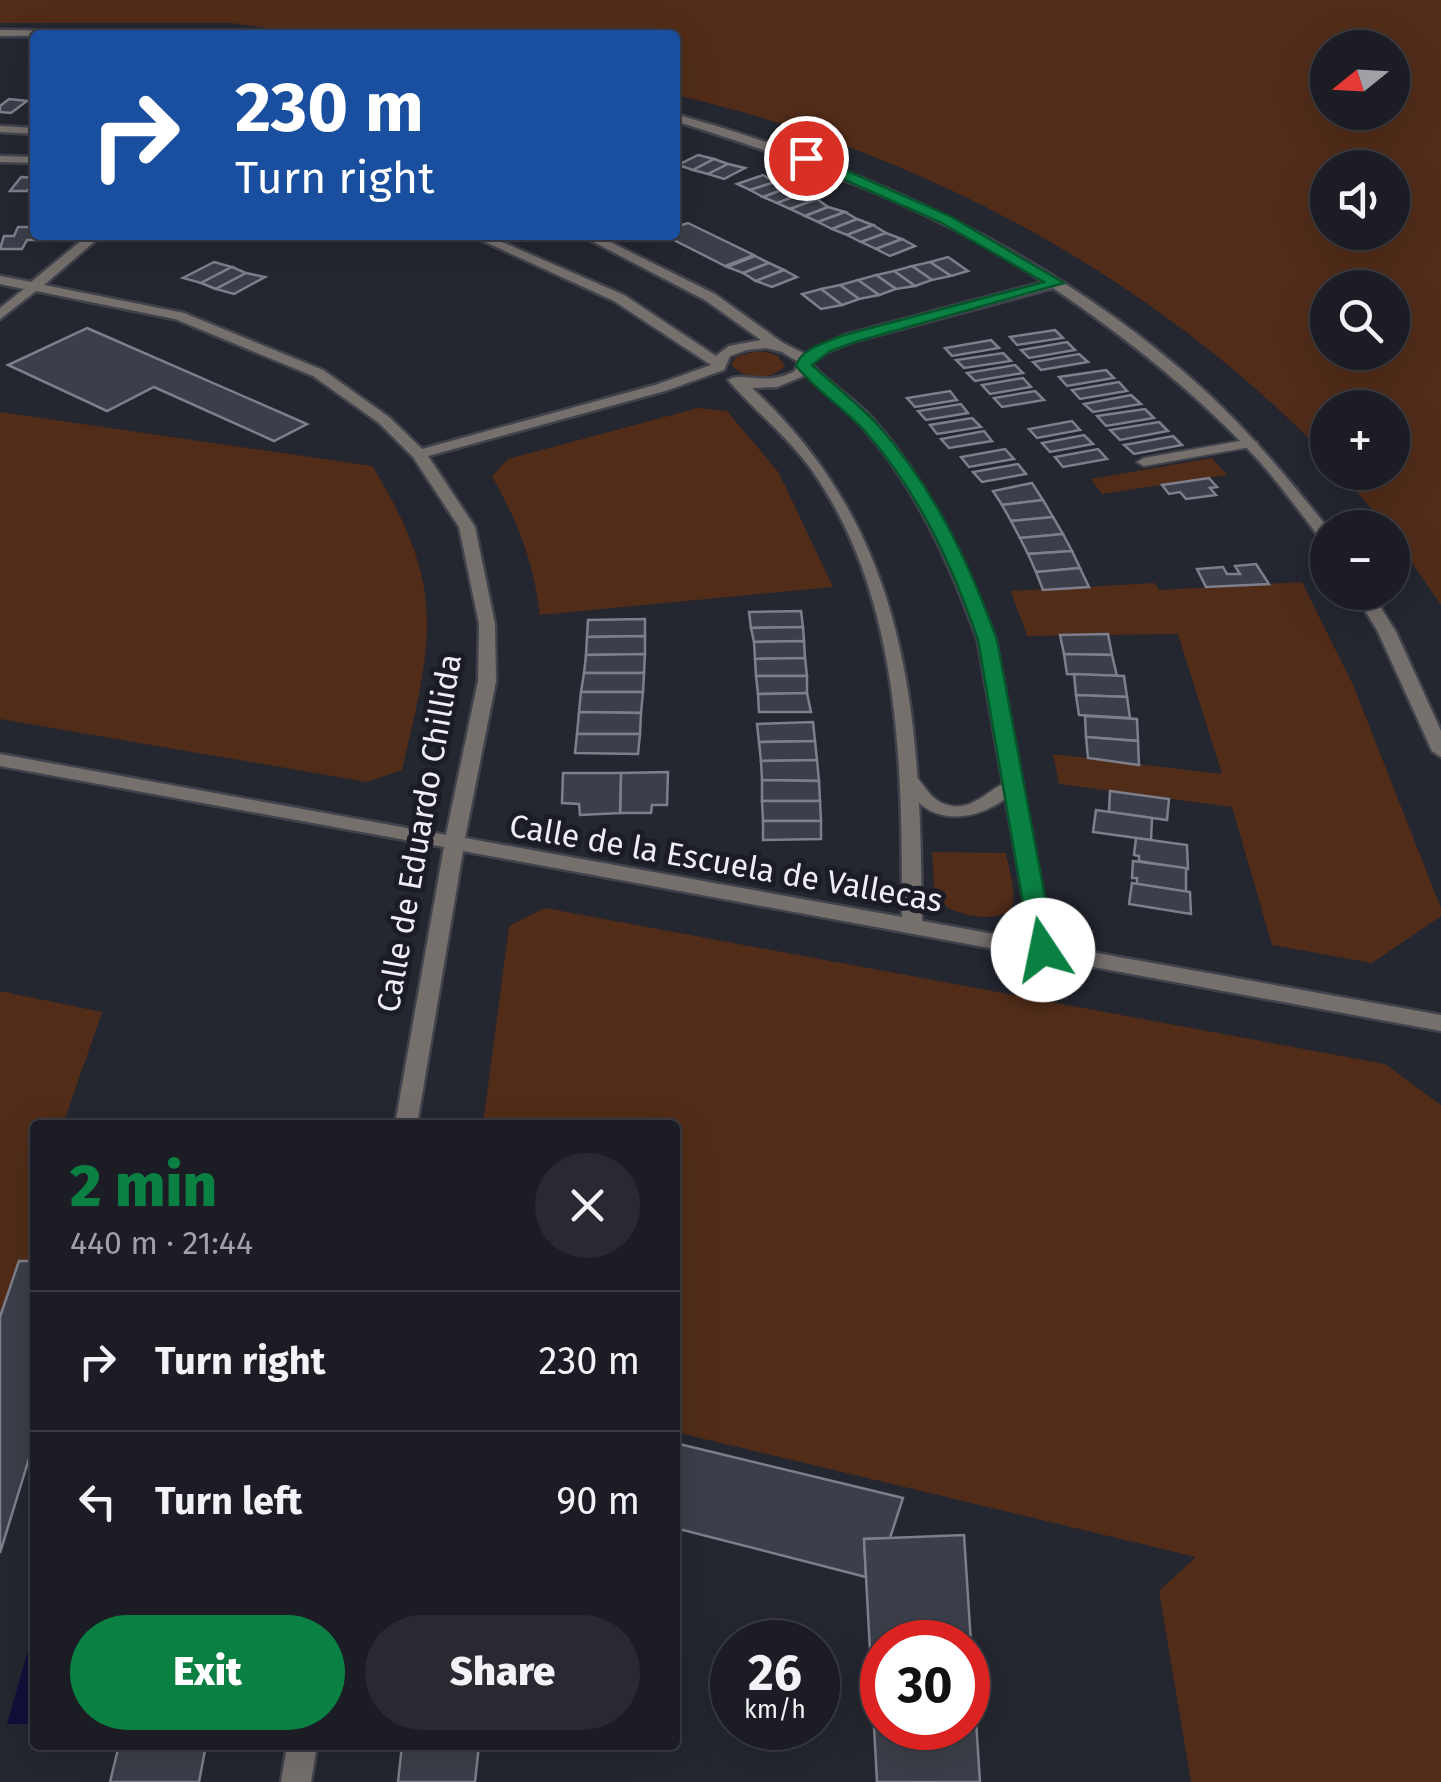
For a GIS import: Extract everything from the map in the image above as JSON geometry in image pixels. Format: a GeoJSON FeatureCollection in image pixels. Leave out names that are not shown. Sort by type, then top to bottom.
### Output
{"type":"FeatureCollection","features":[{"type":"Feature","properties":{"kind":"street"},"geometry":{"type":"LineString","coordinates":[[0,33],[30,33]]}},
{"type":"Feature","properties":{"kind":"street"},"geometry":{"type":"LineString","coordinates":[[0,45],[30,44]]}},
{"type":"Feature","properties":{"kind":"street"},"geometry":{"type":"LineString","coordinates":[[680,118],[779,148],[881,188],[978,236],[1057,283],[1140,342],[1250,442],[1310,516]]}},
{"type":"Feature","properties":{"kind":"street"},"geometry":{"type":"LineString","coordinates":[[0,130],[30,131]]}},
{"type":"Feature","properties":{"kind":"street"},"geometry":{"type":"LineString","coordinates":[[0,159],[30,160]]}},
{"type":"Feature","properties":{"kind":"street"},"geometry":{"type":"LineString","coordinates":[[0,315],[90,240]]}},
{"type":"Feature","properties":{"kind":"street"},"geometry":{"type":"LineString","coordinates":[[487,240],[619,298],[719,366],[799,442],[830,485],[884,607],[907,776],[912,928]]}},
{"type":"Feature","properties":{"kind":"street"},"geometry":{"type":"LineString","coordinates":[[596,240],[710,297],[804,364],[836,391],[888,448],[932,510],[952,548],[988,640],[1043,950]]}},
{"type":"Feature","properties":{"kind":"street","name":"Calle de Eduardo Chillida"},"geometry":{"type":"LineString","coordinates":[[0,280],[179,316],[318,373],[384,420],[419,454],[467,527],[487,624],[487,682],[454,844],[407,1120]]}},
{"type":"Feature","properties":{"kind":"street"},"geometry":{"type":"LineString","coordinates":[[419,454],[660,388],[719,366],[724,354],[736,348],[850,338],[1057,283]]}},
{"type":"Feature","properties":{"kind":"street","name":"Calle de Eduardo Chillida"},"geometry":{"type":"LineString","coordinates":[[0,287],[36,286]]}},
{"type":"Feature","properties":{"kind":"street"},"geometry":{"type":"LineString","coordinates":[[660,388],[734,380],[758,385],[781,383],[801,374],[804,364],[850,338]]}},
{"type":"Feature","properties":{"kind":"street"},"geometry":{"type":"LineString","coordinates":[[1373,610],[1441,751]]}},
{"type":"Feature","properties":{"kind":"street","name":"Calle de la Escuela de Vallecas"},"geometry":{"type":"LineString","coordinates":[[0,760],[1441,1024]]}},
{"type":"Feature","properties":{"kind":"street"},"geometry":{"type":"LineString","coordinates":[[296,1782],[301,1750]]}},
{"type":"Feature","properties":{"kind":"lane"},"geometry":{"type":"LineString","coordinates":[[1144,462],[1250,442]]}},
{"type":"Feature","properties":{"kind":"lane"},"geometry":{"type":"LineString","coordinates":[[907,776],[928,802],[954,812],[996,800],[1012,785]]}},
{"type":"Feature","properties":{"kind":"shaded area"},"geometry":{"type":"Polygon","coordinates":[[[0,0],[1441,0],[1441,605],[1410,560],[1410,510],[1373,510],[1355,490],[1410,490],[1410,390],[1310,390],[1310,441],[1259,392],[1186,332],[1109,278],[1028,229],[943,186],[856,150],[766,119],[680,96],[680,30],[281,30],[231,23],[0,23],[0,0]]]}},
{"type":"Feature","properties":{"kind":"shaded area"},"geometry":{"type":"Polygon","coordinates":[[[760,351],[777,355],[785,366],[758,377],[743,374],[731,365],[737,356],[760,351]]]}},
{"type":"Feature","properties":{"kind":"shaded area"},"geometry":{"type":"Polygon","coordinates":[[[698,408],[727,411],[779,473],[833,587],[540,615],[524,543],[492,476],[508,459],[698,408]]]}},
{"type":"Feature","properties":{"kind":"shaded area"},"geometry":{"type":"Polygon","coordinates":[[[0,412],[372,466],[413,546],[427,614],[421,684],[402,770],[367,782],[0,719],[0,412]]]}},
{"type":"Feature","properties":{"kind":"shaded area"},"geometry":{"type":"Polygon","coordinates":[[[1212,458],[1227,475],[1102,494],[1091,479],[1212,458]]]}},
{"type":"Feature","properties":{"kind":"shaded area"},"geometry":{"type":"Polygon","coordinates":[[[1302,582],[1310,598],[1310,610],[1316,610],[1353,685],[1441,916],[1372,963],[1272,945],[1232,807],[1059,784],[1053,754],[1222,774],[1178,634],[1027,636],[1011,591],[1155,583],[1159,590],[1302,582]]]}},
{"type":"Feature","properties":{"kind":"shaded area"},"geometry":{"type":"Polygon","coordinates":[[[932,852],[1006,853],[1013,888],[1011,908],[985,917],[943,905],[935,889],[932,852]]]}},
{"type":"Feature","properties":{"kind":"shaded area"},"geometry":{"type":"Polygon","coordinates":[[[545,908],[1385,1064],[1441,1105],[1441,1782],[1191,1782],[1159,1591],[1196,1557],[680,1433],[680,1120],[484,1120],[509,926],[545,908]]]}},
{"type":"Feature","properties":{"kind":"shaded area"},"geometry":{"type":"Polygon","coordinates":[[[0,991],[102,1012],[65,1120],[30,1120],[30,1261],[19,1261],[0,1317],[0,991]]]}},
{"type":"Feature","properties":{"kind":"shaded area"},"geometry":{"type":"Polygon","coordinates":[[[30,1644],[30,1724],[7,1724],[30,1644]]]}},
{"type":"Feature","properties":{"kind":"building"},"geometry":{"type":"Polygon","coordinates":[[[9,99],[27,101],[11,113],[0,112],[0,106],[9,99]]]}},
{"type":"Feature","properties":{"kind":"building"},"geometry":{"type":"Polygon","coordinates":[[[698,155],[714,159],[693,170],[680,164],[698,155]]]}},
{"type":"Feature","properties":{"kind":"building"},"geometry":{"type":"Polygon","coordinates":[[[714,159],[728,164],[708,174],[693,170],[714,159]]]}},
{"type":"Feature","properties":{"kind":"building"},"geometry":{"type":"Polygon","coordinates":[[[728,164],[745,168],[724,179],[708,174],[728,164]]]}},
{"type":"Feature","properties":{"kind":"building"},"geometry":{"type":"Polygon","coordinates":[[[763,175],[775,182],[750,190],[737,184],[763,175]]]}},
{"type":"Feature","properties":{"kind":"building"},"geometry":{"type":"Polygon","coordinates":[[[21,177],[30,178],[27,191],[10,191],[21,177]]]}},
{"type":"Feature","properties":{"kind":"building"},"geometry":{"type":"Polygon","coordinates":[[[775,182],[790,187],[763,197],[750,190],[775,182]]]}},
{"type":"Feature","properties":{"kind":"building"},"geometry":{"type":"Polygon","coordinates":[[[790,187],[801,194],[777,203],[763,197],[790,187]]]}},
{"type":"Feature","properties":{"kind":"building"},"geometry":{"type":"Polygon","coordinates":[[[801,194],[817,199],[790,209],[777,203],[801,194]]]}},
{"type":"Feature","properties":{"kind":"building"},"geometry":{"type":"Polygon","coordinates":[[[817,199],[828,207],[805,216],[790,209],[817,199]]]}},
{"type":"Feature","properties":{"kind":"building"},"geometry":{"type":"Polygon","coordinates":[[[828,207],[845,212],[818,222],[805,216],[828,207]]]}},
{"type":"Feature","properties":{"kind":"building"},"geometry":{"type":"Polygon","coordinates":[[[845,212],[857,219],[832,229],[818,222],[845,212]]]}},
{"type":"Feature","properties":{"kind":"building"},"geometry":{"type":"Polygon","coordinates":[[[857,219],[873,225],[847,235],[832,229],[857,219]]]}},
{"type":"Feature","properties":{"kind":"building"},"geometry":{"type":"Polygon","coordinates":[[[688,223],[754,255],[725,266],[674,240],[680,240],[680,225],[688,223]]]}},
{"type":"Feature","properties":{"kind":"building"},"geometry":{"type":"Polygon","coordinates":[[[873,225],[886,233],[861,242],[847,235],[873,225]]]}},
{"type":"Feature","properties":{"kind":"building"},"geometry":{"type":"Polygon","coordinates":[[[18,227],[30,227],[30,240],[22,249],[0,249],[4,236],[14,236],[18,227]]]}},
{"type":"Feature","properties":{"kind":"building"},"geometry":{"type":"Polygon","coordinates":[[[886,233],[902,239],[876,249],[861,242],[886,233]]]}},
{"type":"Feature","properties":{"kind":"building"},"geometry":{"type":"Polygon","coordinates":[[[902,239],[915,246],[890,256],[876,249],[902,239]]]}},
{"type":"Feature","properties":{"kind":"building"},"geometry":{"type":"Polygon","coordinates":[[[755,256],[769,263],[743,273],[727,267],[755,256]]]}},
{"type":"Feature","properties":{"kind":"building"},"geometry":{"type":"Polygon","coordinates":[[[948,257],[968,271],[951,276],[930,262],[948,257]]]}},
{"type":"Feature","properties":{"kind":"building"},"geometry":{"type":"Polygon","coordinates":[[[214,262],[232,267],[201,283],[183,278],[214,262]]]}},
{"type":"Feature","properties":{"kind":"building"},"geometry":{"type":"Polygon","coordinates":[[[930,262],[951,276],[932,280],[912,266],[930,262]]]}},
{"type":"Feature","properties":{"kind":"building"},"geometry":{"type":"Polygon","coordinates":[[[769,263],[784,270],[756,281],[743,273],[769,263]]]}},
{"type":"Feature","properties":{"kind":"building"},"geometry":{"type":"Polygon","coordinates":[[[912,266],[932,280],[915,286],[894,271],[912,266]]]}},
{"type":"Feature","properties":{"kind":"building"},"geometry":{"type":"Polygon","coordinates":[[[232,267],[246,273],[216,289],[201,283],[232,267]]]}},
{"type":"Feature","properties":{"kind":"building"},"geometry":{"type":"Polygon","coordinates":[[[784,270],[797,277],[772,287],[756,281],[784,270]]]}},
{"type":"Feature","properties":{"kind":"building"},"geometry":{"type":"Polygon","coordinates":[[[894,271],[915,286],[896,289],[876,275],[894,271]]]}},
{"type":"Feature","properties":{"kind":"building"},"geometry":{"type":"Polygon","coordinates":[[[246,273],[265,277],[234,294],[216,289],[246,273]]]}},
{"type":"Feature","properties":{"kind":"building"},"geometry":{"type":"Polygon","coordinates":[[[876,275],[896,289],[879,295],[858,280],[876,275]]]}},
{"type":"Feature","properties":{"kind":"building"},"geometry":{"type":"Polygon","coordinates":[[[858,280],[879,295],[859,299],[840,285],[858,280]]]}},
{"type":"Feature","properties":{"kind":"building"},"geometry":{"type":"Polygon","coordinates":[[[840,285],[859,299],[842,305],[821,289],[840,285]]]}},
{"type":"Feature","properties":{"kind":"building"},"geometry":{"type":"Polygon","coordinates":[[[821,289],[842,305],[821,309],[802,294],[821,289]]]}},
{"type":"Feature","properties":{"kind":"building"},"geometry":{"type":"Polygon","coordinates":[[[87,328],[307,424],[274,441],[154,387],[107,411],[8,365],[87,328]]]}},
{"type":"Feature","properties":{"kind":"building"},"geometry":{"type":"Polygon","coordinates":[[[1055,330],[1063,338],[1017,345],[1010,337],[1055,330]]]}},
{"type":"Feature","properties":{"kind":"building"},"geometry":{"type":"Polygon","coordinates":[[[991,340],[999,348],[952,356],[945,348],[991,340]]]}},
{"type":"Feature","properties":{"kind":"building"},"geometry":{"type":"Polygon","coordinates":[[[1067,342],[1075,350],[1029,358],[1021,350],[1067,342]]]}},
{"type":"Feature","properties":{"kind":"building"},"geometry":{"type":"Polygon","coordinates":[[[1003,353],[1011,361],[964,368],[956,360],[1003,353]]]}},
{"type":"Feature","properties":{"kind":"building"},"geometry":{"type":"Polygon","coordinates":[[[1079,354],[1088,362],[1041,370],[1033,362],[1079,354]]]}},
{"type":"Feature","properties":{"kind":"building"},"geometry":{"type":"Polygon","coordinates":[[[1015,365],[1023,373],[975,381],[967,373],[1015,365]]]}},
{"type":"Feature","properties":{"kind":"building"},"geometry":{"type":"Polygon","coordinates":[[[1106,370],[1114,378],[1067,386],[1059,377],[1106,370]]]}},
{"type":"Feature","properties":{"kind":"building"},"geometry":{"type":"Polygon","coordinates":[[[1023,378],[1031,387],[990,394],[982,385],[1023,378]]]}},
{"type":"Feature","properties":{"kind":"building"},"geometry":{"type":"Polygon","coordinates":[[[1119,382],[1127,391],[1080,399],[1072,390],[1119,382]]]}},
{"type":"Feature","properties":{"kind":"building"},"geometry":{"type":"Polygon","coordinates":[[[950,391],[957,400],[915,407],[907,398],[950,391]]]}},
{"type":"Feature","properties":{"kind":"building"},"geometry":{"type":"Polygon","coordinates":[[[1035,391],[1044,400],[1002,407],[994,398],[1035,391]]]}},
{"type":"Feature","properties":{"kind":"building"},"geometry":{"type":"Polygon","coordinates":[[[1131,395],[1141,404],[1093,412],[1084,404],[1131,395]]]}},
{"type":"Feature","properties":{"kind":"building"},"geometry":{"type":"Polygon","coordinates":[[[961,404],[968,413],[926,420],[918,411],[961,404]]]}},
{"type":"Feature","properties":{"kind":"building"},"geometry":{"type":"Polygon","coordinates":[[[1145,409],[1154,418],[1106,426],[1097,416],[1145,409]]]}},
{"type":"Feature","properties":{"kind":"building"},"geometry":{"type":"Polygon","coordinates":[[[972,418],[981,427],[937,434],[930,425],[972,418]]]}},
{"type":"Feature","properties":{"kind":"building"},"geometry":{"type":"Polygon","coordinates":[[[1072,421],[1080,430],[1037,438],[1029,429],[1072,421]]]}},
{"type":"Feature","properties":{"kind":"building"},"geometry":{"type":"Polygon","coordinates":[[[1159,422],[1168,431],[1120,440],[1110,430],[1159,422]]]}},
{"type":"Feature","properties":{"kind":"building"},"geometry":{"type":"Polygon","coordinates":[[[984,431],[992,441],[949,448],[941,439],[984,431]]]}},
{"type":"Feature","properties":{"kind":"building"},"geometry":{"type":"Polygon","coordinates":[[[1084,435],[1093,444],[1050,452],[1042,443],[1084,435]]]}},
{"type":"Feature","properties":{"kind":"building"},"geometry":{"type":"Polygon","coordinates":[[[1173,436],[1182,445],[1134,454],[1124,445],[1173,436]]]}},
{"type":"Feature","properties":{"kind":"building"},"geometry":{"type":"Polygon","coordinates":[[[1005,449],[1014,459],[969,467],[961,457],[1005,449]]]}},
{"type":"Feature","properties":{"kind":"building"},"geometry":{"type":"Polygon","coordinates":[[[1098,449],[1107,459],[1063,467],[1055,457],[1098,449]]]}},
{"type":"Feature","properties":{"kind":"building"},"geometry":{"type":"Polygon","coordinates":[[[1018,464],[1026,474],[982,482],[973,472],[1018,464]]]}},
{"type":"Feature","properties":{"kind":"building"},"geometry":{"type":"Polygon","coordinates":[[[1209,478],[1217,487],[1210,488],[1216,495],[1186,499],[1180,492],[1169,494],[1162,485],[1209,478]]]}},
{"type":"Feature","properties":{"kind":"building"},"geometry":{"type":"Polygon","coordinates":[[[1032,483],[1043,500],[1002,505],[993,491],[1032,483]]]}},
{"type":"Feature","properties":{"kind":"building"},"geometry":{"type":"Polygon","coordinates":[[[1043,500],[1053,517],[1011,521],[1002,505],[1043,500]]]}},
{"type":"Feature","properties":{"kind":"building"},"geometry":{"type":"Polygon","coordinates":[[[1053,517],[1063,534],[1020,538],[1011,521],[1053,517]]]}},
{"type":"Feature","properties":{"kind":"building"},"geometry":{"type":"Polygon","coordinates":[[[1063,534],[1072,551],[1028,554],[1020,538],[1063,534]]]}},
{"type":"Feature","properties":{"kind":"building"},"geometry":{"type":"Polygon","coordinates":[[[1072,551],[1080,568],[1036,572],[1028,554],[1072,551]]]}},
{"type":"Feature","properties":{"kind":"building"},"geometry":{"type":"Polygon","coordinates":[[[1256,564],[1269,584],[1206,587],[1197,569],[1223,567],[1227,574],[1240,574],[1235,566],[1256,564]]]}},
{"type":"Feature","properties":{"kind":"building"},"geometry":{"type":"Polygon","coordinates":[[[1080,568],[1089,587],[1043,590],[1036,572],[1080,568]]]}},
{"type":"Feature","properties":{"kind":"building"},"geometry":{"type":"Polygon","coordinates":[[[801,611],[803,627],[751,628],[749,612],[801,611]]]}},
{"type":"Feature","properties":{"kind":"building"},"geometry":{"type":"Polygon","coordinates":[[[645,619],[645,636],[587,637],[588,620],[645,619]]]}},
{"type":"Feature","properties":{"kind":"building"},"geometry":{"type":"Polygon","coordinates":[[[803,627],[804,641],[754,642],[751,628],[803,627]]]}},
{"type":"Feature","properties":{"kind":"building"},"geometry":{"type":"Polygon","coordinates":[[[1108,634],[1112,655],[1064,654],[1060,635],[1108,634]]]}},
{"type":"Feature","properties":{"kind":"building"},"geometry":{"type":"Polygon","coordinates":[[[645,636],[645,654],[586,655],[587,637],[645,636]]]}},
{"type":"Feature","properties":{"kind":"building"},"geometry":{"type":"Polygon","coordinates":[[[804,641],[805,658],[755,659],[754,642],[804,641]]]}},
{"type":"Feature","properties":{"kind":"building"},"geometry":{"type":"Polygon","coordinates":[[[645,654],[644,673],[584,673],[586,655],[645,654]]]}},
{"type":"Feature","properties":{"kind":"building"},"geometry":{"type":"Polygon","coordinates":[[[1064,654],[1112,655],[1117,676],[1067,674],[1064,654]]]}},
{"type":"Feature","properties":{"kind":"building"},"geometry":{"type":"Polygon","coordinates":[[[805,658],[807,676],[756,676],[755,659],[805,658]]]}},
{"type":"Feature","properties":{"kind":"building"},"geometry":{"type":"Polygon","coordinates":[[[584,673],[644,673],[643,692],[581,692],[584,673]]]}},
{"type":"Feature","properties":{"kind":"building"},"geometry":{"type":"Polygon","coordinates":[[[1074,674],[1124,676],[1127,697],[1076,695],[1074,674]]]}},
{"type":"Feature","properties":{"kind":"building"},"geometry":{"type":"Polygon","coordinates":[[[756,676],[807,676],[807,693],[758,694],[756,676]]]}},
{"type":"Feature","properties":{"kind":"building"},"geometry":{"type":"Polygon","coordinates":[[[581,692],[643,692],[641,713],[579,712],[581,692]]]}},
{"type":"Feature","properties":{"kind":"building"},"geometry":{"type":"Polygon","coordinates":[[[807,693],[811,712],[759,712],[758,694],[807,693]]]}},
{"type":"Feature","properties":{"kind":"building"},"geometry":{"type":"Polygon","coordinates":[[[1076,695],[1127,697],[1130,718],[1079,715],[1076,695]]]}},
{"type":"Feature","properties":{"kind":"building"},"geometry":{"type":"Polygon","coordinates":[[[579,712],[641,713],[640,734],[577,734],[579,712]]]}},
{"type":"Feature","properties":{"kind":"building"},"geometry":{"type":"Polygon","coordinates":[[[1085,716],[1137,719],[1138,741],[1086,737],[1085,716]]]}},
{"type":"Feature","properties":{"kind":"building"},"geometry":{"type":"Polygon","coordinates":[[[813,722],[815,741],[759,742],[757,724],[813,722]]]}},
{"type":"Feature","properties":{"kind":"building"},"geometry":{"type":"Polygon","coordinates":[[[577,734],[640,734],[638,754],[575,753],[577,734]]]}},
{"type":"Feature","properties":{"kind":"building"},"geometry":{"type":"Polygon","coordinates":[[[1086,737],[1138,741],[1139,765],[1088,758],[1086,737]]]}},
{"type":"Feature","properties":{"kind":"building"},"geometry":{"type":"Polygon","coordinates":[[[815,741],[817,760],[761,761],[759,742],[815,741]]]}},
{"type":"Feature","properties":{"kind":"building"},"geometry":{"type":"Polygon","coordinates":[[[817,760],[819,781],[762,780],[761,761],[817,760]]]}},
{"type":"Feature","properties":{"kind":"building"},"geometry":{"type":"Polygon","coordinates":[[[668,772],[667,805],[652,805],[651,813],[620,813],[621,773],[668,772]]]}},
{"type":"Feature","properties":{"kind":"building"},"geometry":{"type":"Polygon","coordinates":[[[563,773],[621,773],[620,813],[580,815],[579,804],[562,803],[563,773]]]}},
{"type":"Feature","properties":{"kind":"building"},"geometry":{"type":"Polygon","coordinates":[[[762,780],[819,781],[820,801],[762,801],[762,780]]]}},
{"type":"Feature","properties":{"kind":"building"},"geometry":{"type":"Polygon","coordinates":[[[1110,791],[1169,799],[1167,820],[1109,812],[1110,791]]]}},
{"type":"Feature","properties":{"kind":"building"},"geometry":{"type":"Polygon","coordinates":[[[762,801],[820,801],[821,821],[763,821],[762,801]]]}},
{"type":"Feature","properties":{"kind":"building"},"geometry":{"type":"Polygon","coordinates":[[[1096,810],[1152,818],[1151,840],[1093,832],[1096,810]]]}},
{"type":"Feature","properties":{"kind":"building"},"geometry":{"type":"Polygon","coordinates":[[[763,821],[821,821],[821,839],[763,840],[763,821]]]}},
{"type":"Feature","properties":{"kind":"building"},"geometry":{"type":"Polygon","coordinates":[[[1136,838],[1187,845],[1188,869],[1139,861],[1139,856],[1134,855],[1136,838]]]}},
{"type":"Feature","properties":{"kind":"building"},"geometry":{"type":"Polygon","coordinates":[[[1133,861],[1186,868],[1186,892],[1137,884],[1137,878],[1132,878],[1133,861]]]}},
{"type":"Feature","properties":{"kind":"building"},"geometry":{"type":"Polygon","coordinates":[[[1132,883],[1190,892],[1191,914],[1129,904],[1132,883]]]}},
{"type":"Feature","properties":{"kind":"building"},"geometry":{"type":"Polygon","coordinates":[[[19,1261],[30,1261],[30,1455],[0,1553],[0,1317],[19,1261]]]}},
{"type":"Feature","properties":{"kind":"building"},"geometry":{"type":"Polygon","coordinates":[[[680,1444],[903,1498],[890,1538],[864,1539],[866,1577],[680,1529],[680,1444]]]}},
{"type":"Feature","properties":{"kind":"building"},"geometry":{"type":"Polygon","coordinates":[[[964,1535],[970,1620],[868,1620],[864,1539],[964,1535]]]}},
{"type":"Feature","properties":{"kind":"building"},"geometry":{"type":"Polygon","coordinates":[[[118,1750],[205,1750],[199,1782],[110,1782],[118,1750]]]}},
{"type":"Feature","properties":{"kind":"building"},"geometry":{"type":"Polygon","coordinates":[[[401,1750],[478,1750],[475,1782],[398,1782],[401,1750]]]}},
{"type":"Feature","properties":{"kind":"building"},"geometry":{"type":"Polygon","coordinates":[[[875,1750],[978,1750],[980,1782],[877,1782],[875,1750]]]}},
{"type":"Feature","properties":{"kind":"route"},"geometry":{"type":"LineString","coordinates":[[806,158],[945,219],[1057,283],[850,338],[804,361],[804,366],[836,391],[869,426],[906,472],[932,510],[971,593],[988,640],[1043,950]]}}]}
